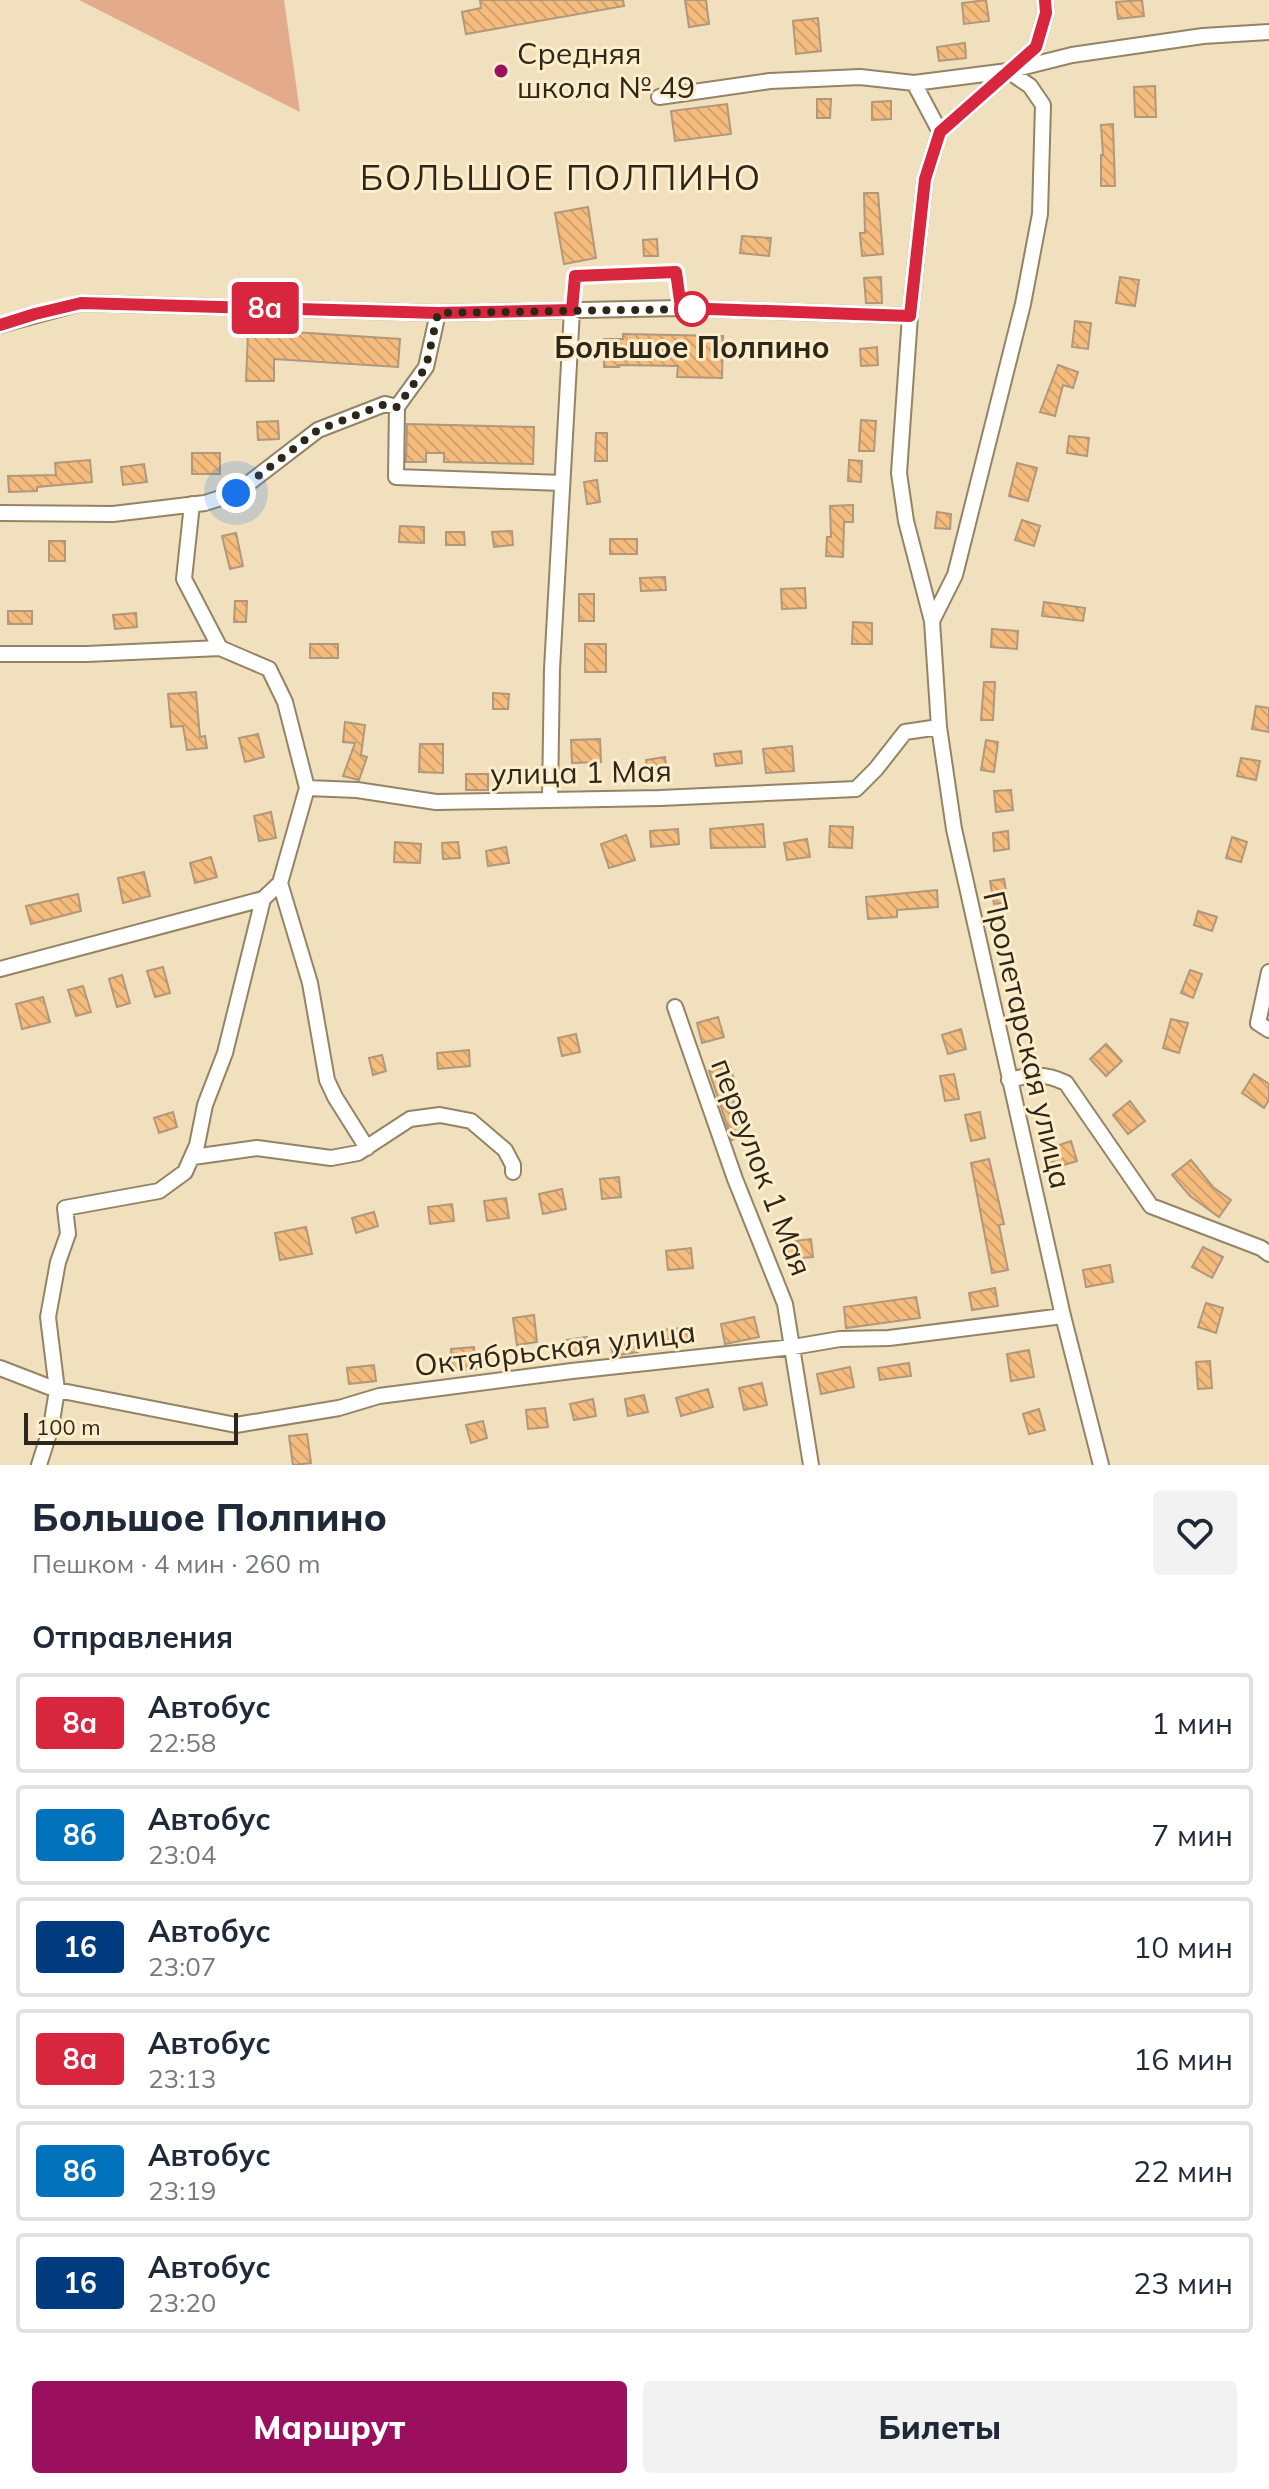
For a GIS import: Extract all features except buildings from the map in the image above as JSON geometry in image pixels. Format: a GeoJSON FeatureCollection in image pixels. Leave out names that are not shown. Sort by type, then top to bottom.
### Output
{"type":"FeatureCollection","features":[{"type":"Feature","properties":{"kind":"street"},"geometry":{"type":"LineString","coordinates":[[914,83],[940,132],[1036,47],[1046,13],[1045,0]]}},
{"type":"Feature","properties":{"kind":"street"},"geometry":{"type":"LineString","coordinates":[[659,97],[770,81],[860,77],[914,83],[1008,71],[1072,55],[1203,36],[1269,32]]}},
{"type":"Feature","properties":{"kind":"street"},"geometry":{"type":"LineString","coordinates":[[932,621],[955,575],[1023,304],[1040,214],[1043,105],[1030,86],[1008,71]]}},
{"type":"Feature","properties":{"kind":"street","name":"Пролетарская улица"},"geometry":{"type":"LineString","coordinates":[[940,132],[925,179],[910,316],[899,473],[906,521],[932,621],[939,727],[954,829],[1063,1316],[1101,1465]]}},
{"type":"Feature","properties":{"kind":"street"},"geometry":{"type":"LineString","coordinates":[[0,325],[81,303],[438,313],[681,308],[910,316]]}},
{"type":"Feature","properties":{"kind":"street"},"geometry":{"type":"LineString","coordinates":[[550,799],[552,669],[572,310]]}},
{"type":"Feature","properties":{"kind":"street"},"geometry":{"type":"LineString","coordinates":[[438,313],[426,367],[397,407],[396,477],[562,483]]}},
{"type":"Feature","properties":{"kind":"street"},"geometry":{"type":"LineString","coordinates":[[0,513],[113,514],[205,503],[236,493],[318,430],[385,404],[397,407]]}},
{"type":"Feature","properties":{"kind":"street"},"geometry":{"type":"LineString","coordinates":[[192,504],[184,579],[220,648]]}},
{"type":"Feature","properties":{"kind":"street"},"geometry":{"type":"LineString","coordinates":[[0,654],[220,648],[269,669],[285,702],[307,788],[280,883],[263,899],[0,969]]}},
{"type":"Feature","properties":{"kind":"street","name":"улица 1 Мая"},"geometry":{"type":"LineString","coordinates":[[307,788],[357,790],[436,802],[660,798],[856,789],[905,732],[939,727]]}},
{"type":"Feature","properties":{"kind":"street"},"geometry":{"type":"LineString","coordinates":[[280,883],[310,983],[327,1080],[367,1148]]}},
{"type":"Feature","properties":{"kind":"street"},"geometry":{"type":"LineString","coordinates":[[39,1465],[51,1427],[57,1390],[48,1317],[58,1262],[68,1234],[65,1208],[159,1191],[185,1172],[193,1157],[205,1105],[225,1053],[263,899]]}},
{"type":"Feature","properties":{"kind":"street"},"geometry":{"type":"LineString","coordinates":[[1269,972],[1258,1023],[1269,1030]]}},
{"type":"Feature","properties":{"kind":"street","name":"переулок 1 Мая"},"geometry":{"type":"LineString","coordinates":[[675,1007],[729,1164],[785,1304],[811,1465]]}},
{"type":"Feature","properties":{"kind":"street"},"geometry":{"type":"LineString","coordinates":[[1009,1080],[1035,1073],[1066,1083],[1151,1206],[1265,1251]]}},
{"type":"Feature","properties":{"kind":"street"},"geometry":{"type":"LineString","coordinates":[[193,1157],[257,1148],[331,1158],[358,1153],[410,1119],[440,1115],[471,1121],[505,1150],[513,1172]]}},
{"type":"Feature","properties":{"kind":"street","name":"Октябрьская улица"},"geometry":{"type":"LineString","coordinates":[[0,1368],[57,1390],[236,1425],[339,1408],[379,1396],[840,1339],[889,1338],[1063,1316]]}},
{"type":"Feature","properties":{"kind":"shaded area"},"geometry":{"type":"Polygon","coordinates":[[[79,0],[284,0],[300,112],[79,0]]]}},
{"type":"Feature","properties":{"kind":"bus line","name":"8а"},"geometry":{"type":"LineString","coordinates":[[0,325],[81,303],[438,313],[572,310],[575,276],[676,272],[681,308],[910,316],[925,179],[940,132],[1036,47],[1046,13],[1045,0]]}},
{"type":"Feature","properties":{"kind":"place","name":"Средняя школа № 49"},"geometry":{"type":"Point","coordinates":[501,71]}},
{"type":"Feature","properties":{"kind":"place","name":"Большое Полпино"},"geometry":{"type":"Point","coordinates":[692,309]}},
{"type":"Feature","properties":{"kind":"district","name":"БОЛЬШОЕ ПОЛПИНО"},"geometry":{"type":"Point","coordinates":[561,178]}},
{"type":"Feature","properties":{"kind":"route"},"geometry":{"type":"LineString","coordinates":[[236,493],[318,430],[385,404],[397,407],[426,367],[438,313],[692,309]]}}]}
